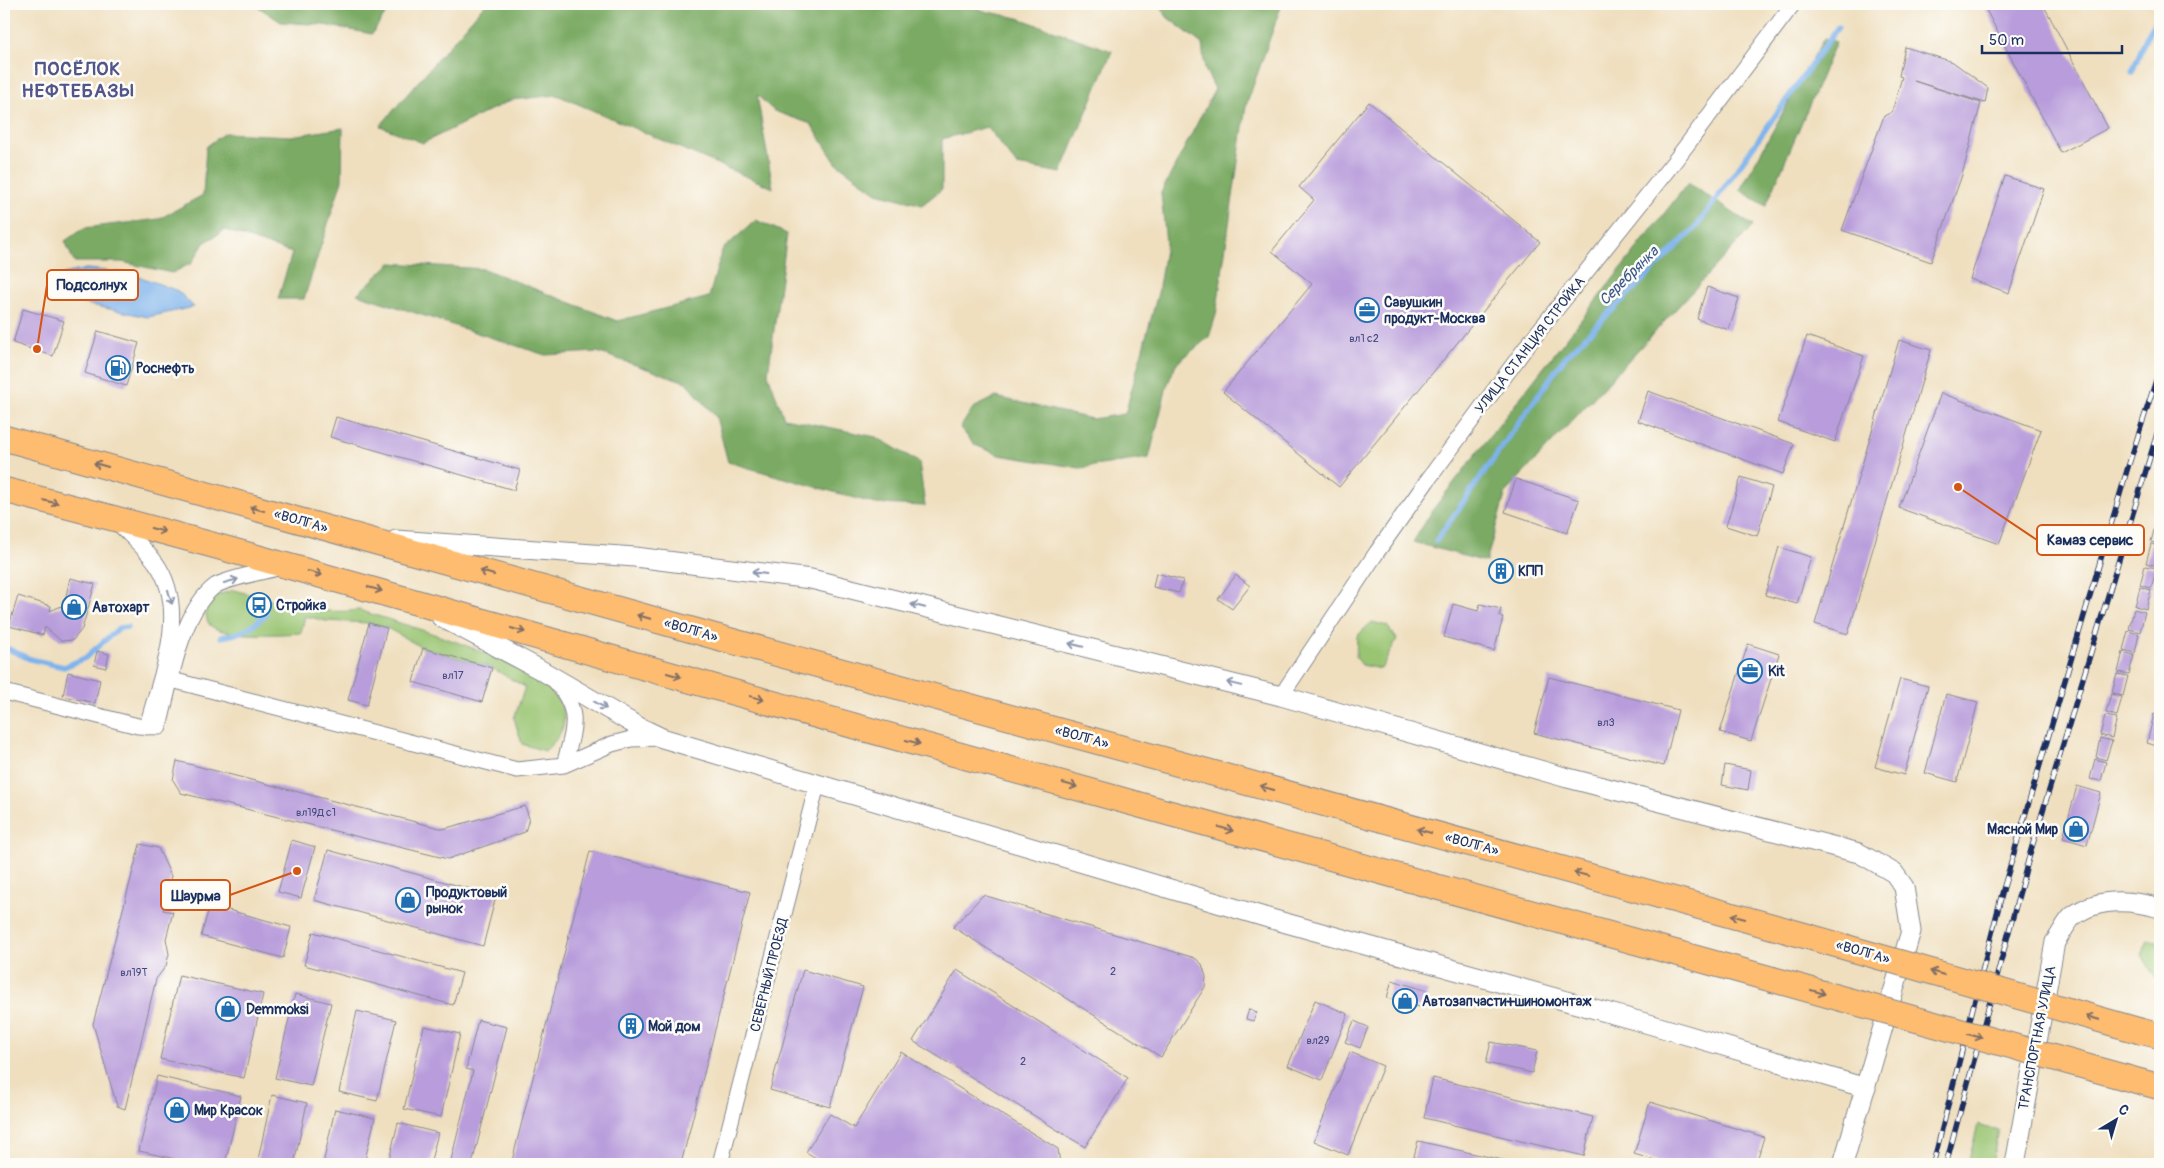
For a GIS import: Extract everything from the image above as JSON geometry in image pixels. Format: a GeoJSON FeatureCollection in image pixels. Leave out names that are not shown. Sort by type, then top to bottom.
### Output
{"type":"FeatureCollection","features":[{"type":"Feature","properties":{"kind":"highway","name":"«ВОЛГА»"},"geometry":{"type":"LineString","coordinates":[[4,438],[355,537],[1785,930],[2150,1034]]}},
{"type":"Feature","properties":{"kind":"highway"},"geometry":{"type":"LineString","coordinates":[[4,490],[111,517],[404,597],[710,686],[2160,1087]]}},
{"type":"Feature","properties":{"kind":"street","name":"УЛИЦА СТАНЦИЯ СТРОЙКА"},"geometry":{"type":"LineString","coordinates":[[1281,696],[1427,481],[1530,342],[1678,158],[1793,4]]}},
{"type":"Feature","properties":{"kind":"street"},"geometry":{"type":"LineString","coordinates":[[111,517],[155,562],[168,588],[173,605],[173,625],[153,727]]}},
{"type":"Feature","properties":{"kind":"street"},"geometry":{"type":"LineString","coordinates":[[355,537],[636,558],[811,579],[1281,696],[1564,777],[1859,853],[1894,873],[1904,887],[1911,931],[1843,1164]]}},
{"type":"Feature","properties":{"kind":"street"},"geometry":{"type":"LineString","coordinates":[[153,727],[172,680],[185,628],[203,598],[216,585],[288,566]]}},
{"type":"Feature","properties":{"kind":"street"},"geometry":{"type":"LineString","coordinates":[[404,597],[549,675],[612,713],[662,738],[1268,918],[1649,1024],[1866,1088]]}},
{"type":"Feature","properties":{"kind":"street"},"geometry":{"type":"LineString","coordinates":[[549,675],[565,692],[574,712],[574,727],[564,765]]}},
{"type":"Feature","properties":{"kind":"street"},"geometry":{"type":"LineString","coordinates":[[172,680],[517,770],[564,765],[612,744],[631,740],[662,738]]}},
{"type":"Feature","properties":{"kind":"street"},"geometry":{"type":"LineString","coordinates":[[4,692],[153,727]]}},
{"type":"Feature","properties":{"kind":"street","name":"СЕВЕРНЫЙ ПРОЕЗД"},"geometry":{"type":"LineString","coordinates":[[720,1164],[817,785]]}},
{"type":"Feature","properties":{"kind":"street","name":"ТРАНСПОРТНАЯ УЛИЦА"},"geometry":{"type":"LineString","coordinates":[[2015,1164],[2055,942],[2072,917],[2098,902],[2142,903],[2160,908]]}},
{"type":"Feature","properties":{"kind":"green space"},"geometry":{"type":"Polygon","coordinates":[[[254,4],[392,4],[372,34],[324,25],[281,22],[254,4]]]}},
{"type":"Feature","properties":{"kind":"green space"},"geometry":{"type":"Polygon","coordinates":[[[485,4],[950,4],[1018,18],[1112,51],[1061,173],[1017,165],[987,127],[942,139],[942,189],[922,205],[877,193],[836,163],[811,124],[774,111],[757,95],[773,188],[557,95],[511,100],[423,143],[380,126],[485,4]]]}},
{"type":"Feature","properties":{"kind":"green space"},"geometry":{"type":"Polygon","coordinates":[[[1159,4],[1282,4],[1246,106],[1216,315],[1209,337],[1176,364],[1167,386],[1149,458],[1080,468],[999,455],[975,445],[960,428],[973,408],[996,397],[1092,419],[1125,414],[1158,293],[1166,243],[1161,193],[1215,89],[1205,69],[1202,44],[1167,17],[1159,4]]]}},
{"type":"Feature","properties":{"kind":"green space"},"geometry":{"type":"Polygon","coordinates":[[[1824,38],[1836,42],[1766,206],[1740,190],[1824,38]]]}},
{"type":"Feature","properties":{"kind":"green space"},"geometry":{"type":"Polygon","coordinates":[[[343,128],[342,180],[304,299],[278,299],[292,253],[225,230],[204,243],[192,263],[172,273],[122,262],[74,262],[65,241],[84,228],[159,219],[203,195],[206,147],[224,133],[291,136],[343,128]]]}},
{"type":"Feature","properties":{"kind":"green space"},"geometry":{"type":"Polygon","coordinates":[[[1688,183],[1753,226],[1506,492],[1486,562],[1413,542],[1434,508],[1688,183]]]}},
{"type":"Feature","properties":{"kind":"green space"},"geometry":{"type":"Polygon","coordinates":[[[756,220],[787,234],[768,374],[784,418],[876,437],[919,462],[925,506],[876,504],[728,462],[716,417],[686,382],[597,352],[545,355],[357,294],[391,263],[484,269],[617,321],[709,297],[722,250],[756,220]]]}},
{"type":"Feature","properties":{"kind":"green space"},"geometry":{"type":"Polygon","coordinates":[[[234,590],[281,603],[312,609],[328,611],[359,610],[439,636],[503,661],[530,676],[550,691],[562,708],[564,715],[561,732],[545,751],[522,744],[514,718],[525,687],[492,668],[423,648],[387,628],[369,623],[326,621],[305,616],[301,633],[252,634],[215,628],[209,624],[205,609],[214,596],[234,590]]]}},
{"type":"Feature","properties":{"kind":"green space"},"geometry":{"type":"Polygon","coordinates":[[[1372,622],[1387,626],[1397,639],[1381,669],[1362,665],[1356,657],[1357,636],[1372,622]]]}},
{"type":"Feature","properties":{"kind":"green space"},"geometry":{"type":"Polygon","coordinates":[[[2148,940],[2160,943],[2160,986],[2142,955],[2148,940]]]}},
{"type":"Feature","properties":{"kind":"green space"},"geometry":{"type":"Polygon","coordinates":[[[1978,1124],[1998,1130],[1992,1164],[1968,1164],[1978,1124]]]}},
{"type":"Feature","properties":{"kind":"water"},"geometry":{"type":"Polygon","coordinates":[[[86,269],[130,273],[178,291],[194,307],[148,317],[76,302],[55,289],[63,274],[86,269]]]}},
{"type":"Feature","properties":{"kind":"building"},"geometry":{"type":"Polygon","coordinates":[[[1983,4],[2043,4],[2108,128],[2061,153],[1983,4]]]}},
{"type":"Feature","properties":{"kind":"building"},"geometry":{"type":"Polygon","coordinates":[[[1905,47],[1953,62],[1988,88],[1985,103],[1914,81],[1981,103],[1962,175],[1931,262],[1842,230],[1884,116],[1892,112],[1902,77],[1899,76],[1905,47]]]}},
{"type":"Feature","properties":{"kind":"building"},"geometry":{"type":"Polygon","coordinates":[[[1369,102],[1540,242],[1339,487],[1223,392],[1312,284],[1272,251],[1314,200],[1299,187],[1369,102]]]}},
{"type":"Feature","properties":{"kind":"building"},"geometry":{"type":"Polygon","coordinates":[[[2005,176],[2044,189],[2009,293],[1970,279],[2005,176]]]}},
{"type":"Feature","properties":{"kind":"building"},"geometry":{"type":"Polygon","coordinates":[[[1707,287],[1739,298],[1729,330],[1697,319],[1707,287]]]}},
{"type":"Feature","properties":{"kind":"building"},"geometry":{"type":"Polygon","coordinates":[[[23,309],[64,321],[53,356],[13,343],[23,309]]]}},
{"type":"Feature","properties":{"kind":"building"},"geometry":{"type":"Polygon","coordinates":[[[98,331],[139,343],[126,386],[85,373],[98,331]]]}},
{"type":"Feature","properties":{"kind":"building"},"geometry":{"type":"Polygon","coordinates":[[[1807,336],[1864,356],[1835,442],[1778,422],[1807,336]]]}},
{"type":"Feature","properties":{"kind":"building"},"geometry":{"type":"Polygon","coordinates":[[[1899,340],[1931,350],[1848,634],[1815,624],[1899,340]]]}},
{"type":"Feature","properties":{"kind":"building"},"geometry":{"type":"Polygon","coordinates":[[[1648,391],[1794,444],[1783,474],[1638,421],[1648,391]]]}},
{"type":"Feature","properties":{"kind":"building"},"geometry":{"type":"Polygon","coordinates":[[[1941,393],[2041,430],[1999,544],[1899,508],[1941,393]]]}},
{"type":"Feature","properties":{"kind":"building"},"geometry":{"type":"Polygon","coordinates":[[[336,417],[520,470],[514,490],[330,437],[336,417]]]}},
{"type":"Feature","properties":{"kind":"building"},"geometry":{"type":"Polygon","coordinates":[[[1741,477],[1772,487],[1757,536],[1726,526],[1741,477]]]}},
{"type":"Feature","properties":{"kind":"building"},"geometry":{"type":"Polygon","coordinates":[[[1516,479],[1579,500],[1567,533],[1505,512],[1516,479]]]}},
{"type":"Feature","properties":{"kind":"building"},"geometry":{"type":"Polygon","coordinates":[[[2160,509],[2160,522],[2157,521],[2160,509]]]}},
{"type":"Feature","properties":{"kind":"building"},"geometry":{"type":"Polygon","coordinates":[[[2156,522],[2160,523],[2160,544],[2151,542],[2156,522]]]}},
{"type":"Feature","properties":{"kind":"building"},"geometry":{"type":"Polygon","coordinates":[[[2151,544],[2160,546],[2157,566],[2146,563],[2151,544]]]}},
{"type":"Feature","properties":{"kind":"building"},"geometry":{"type":"Polygon","coordinates":[[[1779,547],[1811,557],[1797,604],[1765,595],[1779,547]]]}},
{"type":"Feature","properties":{"kind":"building","name":"КПП"},"geometry":{"type":"Polygon","coordinates":[[[1497,562],[1509,566],[1505,579],[1494,576],[1497,562]]]}},
{"type":"Feature","properties":{"kind":"building"},"geometry":{"type":"Polygon","coordinates":[[[2145,566],[2157,568],[2151,588],[2140,585],[2145,566]]]}},
{"type":"Feature","properties":{"kind":"building"},"geometry":{"type":"Polygon","coordinates":[[[1156,573],[1183,580],[1179,593],[1153,587],[1156,573]]]}},
{"type":"Feature","properties":{"kind":"building"},"geometry":{"type":"Polygon","coordinates":[[[1236,575],[1250,586],[1232,609],[1218,599],[1236,575]]]}},
{"type":"Feature","properties":{"kind":"building"},"geometry":{"type":"Polygon","coordinates":[[[70,578],[95,584],[82,629],[73,640],[61,641],[45,627],[43,635],[9,626],[18,596],[51,606],[50,611],[64,605],[70,578]]]}},
{"type":"Feature","properties":{"kind":"building"},"geometry":{"type":"Polygon","coordinates":[[[2140,587],[2151,590],[2146,609],[2135,606],[2140,587]]]}},
{"type":"Feature","properties":{"kind":"building"},"geometry":{"type":"Polygon","coordinates":[[[1453,604],[1478,611],[1480,604],[1501,609],[1499,616],[1503,618],[1494,651],[1444,637],[1453,604]]]}},
{"type":"Feature","properties":{"kind":"building"},"geometry":{"type":"Polygon","coordinates":[[[2134,609],[2145,612],[2140,632],[2129,629],[2134,609]]]}},
{"type":"Feature","properties":{"kind":"building"},"geometry":{"type":"Polygon","coordinates":[[[369,623],[387,628],[367,705],[348,700],[369,623]]]}},
{"type":"Feature","properties":{"kind":"building"},"geometry":{"type":"Polygon","coordinates":[[[2128,631],[2139,634],[2135,653],[2123,650],[2128,631]]]}},
{"type":"Feature","properties":{"kind":"building"},"geometry":{"type":"Polygon","coordinates":[[[1748,644],[1779,654],[1751,741],[1720,732],[1748,644]]]}},
{"type":"Feature","properties":{"kind":"building"},"geometry":{"type":"Polygon","coordinates":[[[423,648],[492,668],[482,702],[413,682],[423,648]]]}},
{"type":"Feature","properties":{"kind":"building"},"geometry":{"type":"Polygon","coordinates":[[[97,651],[109,654],[106,668],[94,665],[97,651]]]}},
{"type":"Feature","properties":{"kind":"building"},"geometry":{"type":"Polygon","coordinates":[[[2123,652],[2134,655],[2129,674],[2118,672],[2123,652]]]}},
{"type":"Feature","properties":{"kind":"building"},"geometry":{"type":"Polygon","coordinates":[[[68,672],[100,680],[95,703],[63,696],[68,672]]]}},
{"type":"Feature","properties":{"kind":"building"},"geometry":{"type":"Polygon","coordinates":[[[2117,674],[2128,676],[2123,696],[2112,693],[2117,674]]]}},
{"type":"Feature","properties":{"kind":"building"},"geometry":{"type":"Polygon","coordinates":[[[1549,677],[1678,710],[1664,766],[1534,733],[1549,677]]]}},
{"type":"Feature","properties":{"kind":"building"},"geometry":{"type":"Polygon","coordinates":[[[1900,679],[1928,686],[1904,775],[1875,767],[1900,679]]]}},
{"type":"Feature","properties":{"kind":"building"},"geometry":{"type":"Polygon","coordinates":[[[1946,694],[1978,702],[1957,782],[1925,773],[1946,694]]]}},
{"type":"Feature","properties":{"kind":"building"},"geometry":{"type":"Polygon","coordinates":[[[2111,694],[2122,697],[2117,716],[2106,713],[2111,694]]]}},
{"type":"Feature","properties":{"kind":"building"},"geometry":{"type":"Polygon","coordinates":[[[2154,714],[2160,716],[2160,747],[2147,743],[2154,714]]]}},
{"type":"Feature","properties":{"kind":"building"},"geometry":{"type":"Polygon","coordinates":[[[2105,716],[2117,718],[2112,738],[2100,735],[2105,716]]]}},
{"type":"Feature","properties":{"kind":"building"},"geometry":{"type":"Polygon","coordinates":[[[2100,738],[2112,741],[2106,760],[2096,757],[2100,738]]]}},
{"type":"Feature","properties":{"kind":"building"},"geometry":{"type":"Polygon","coordinates":[[[2095,759],[2106,762],[2101,781],[2090,779],[2095,759]]]}},
{"type":"Feature","properties":{"kind":"building"},"geometry":{"type":"Polygon","coordinates":[[[177,761],[443,829],[525,806],[529,818],[525,832],[448,859],[181,793],[173,780],[177,761]]]}},
{"type":"Feature","properties":{"kind":"building"},"geometry":{"type":"Polygon","coordinates":[[[1725,765],[1751,770],[1748,790],[1722,785],[1725,765]]]}},
{"type":"Feature","properties":{"kind":"building"},"geometry":{"type":"Polygon","coordinates":[[[2077,786],[2101,793],[2087,845],[2063,838],[2077,786]]]}},
{"type":"Feature","properties":{"kind":"building"},"geometry":{"type":"Polygon","coordinates":[[[292,840],[315,847],[301,898],[278,892],[292,840]]]}},
{"type":"Feature","properties":{"kind":"building"},"geometry":{"type":"Polygon","coordinates":[[[140,844],[158,848],[171,876],[163,910],[173,912],[166,939],[169,954],[166,966],[156,979],[125,1109],[117,1106],[93,1024],[140,844]]]}},
{"type":"Feature","properties":{"kind":"building"},"geometry":{"type":"Polygon","coordinates":[[[328,850],[496,896],[483,946],[314,900],[328,850]]]}},
{"type":"Feature","properties":{"kind":"building","name":"Мой дом"},"geometry":{"type":"Polygon","coordinates":[[[590,851],[750,892],[681,1164],[526,1164],[512,1161],[590,851]]]}},
{"type":"Feature","properties":{"kind":"building"},"geometry":{"type":"Polygon","coordinates":[[[983,895],[1195,958],[1202,964],[1206,977],[1205,987],[1161,1057],[953,927],[983,895]]]}},
{"type":"Feature","properties":{"kind":"building"},"geometry":{"type":"Polygon","coordinates":[[[210,905],[291,927],[283,958],[201,936],[210,905]]]}},
{"type":"Feature","properties":{"kind":"building"},"geometry":{"type":"Polygon","coordinates":[[[313,932],[462,973],[453,1005],[304,965],[313,932]]]}},
{"type":"Feature","properties":{"kind":"building"},"geometry":{"type":"Polygon","coordinates":[[[803,970],[863,987],[830,1107],[770,1090],[803,970]]]}},
{"type":"Feature","properties":{"kind":"building"},"geometry":{"type":"Polygon","coordinates":[[[957,970],[1128,1078],[1085,1147],[913,1041],[957,970]]]}},
{"type":"Feature","properties":{"kind":"building"},"geometry":{"type":"Polygon","coordinates":[[[179,975],[263,994],[244,1078],[160,1059],[179,975]]]}},
{"type":"Feature","properties":{"kind":"building"},"geometry":{"type":"Polygon","coordinates":[[[1392,980],[1428,991],[1423,1008],[1387,998],[1392,980]]]}},
{"type":"Feature","properties":{"kind":"building"},"geometry":{"type":"Polygon","coordinates":[[[295,994],[331,1003],[311,1086],[275,1078],[295,994]]]}},
{"type":"Feature","properties":{"kind":"building"},"geometry":{"type":"Polygon","coordinates":[[[1315,1000],[1348,1014],[1322,1080],[1288,1066],[1315,1000]]]}},
{"type":"Feature","properties":{"kind":"building"},"geometry":{"type":"Polygon","coordinates":[[[1249,1009],[1257,1012],[1253,1021],[1246,1019],[1249,1009]]]}},
{"type":"Feature","properties":{"kind":"building"},"geometry":{"type":"Polygon","coordinates":[[[357,1011],[396,1020],[377,1101],[339,1092],[357,1011]]]}},
{"type":"Feature","properties":{"kind":"building"},"geometry":{"type":"Polygon","coordinates":[[[478,1020],[507,1027],[472,1164],[450,1164],[473,1071],[466,1069],[478,1020]]]}},
{"type":"Feature","properties":{"kind":"building"},"geometry":{"type":"Polygon","coordinates":[[[1354,1021],[1368,1027],[1360,1048],[1345,1042],[1354,1021]]]}},
{"type":"Feature","properties":{"kind":"building"},"geometry":{"type":"Polygon","coordinates":[[[424,1026],[460,1034],[441,1117],[404,1109],[424,1026]]]}},
{"type":"Feature","properties":{"kind":"building"},"geometry":{"type":"Polygon","coordinates":[[[1491,1042],[1537,1051],[1532,1073],[1486,1063],[1491,1042]]]}},
{"type":"Feature","properties":{"kind":"building"},"geometry":{"type":"Polygon","coordinates":[[[901,1052],[1058,1149],[1060,1164],[826,1164],[806,1152],[830,1114],[854,1128],[901,1052]]]}},
{"type":"Feature","properties":{"kind":"building"},"geometry":{"type":"Polygon","coordinates":[[[1350,1052],[1383,1066],[1348,1155],[1314,1141],[1350,1052]]]}},
{"type":"Feature","properties":{"kind":"building"},"geometry":{"type":"Polygon","coordinates":[[[157,1076],[241,1096],[225,1164],[198,1164],[139,1151],[157,1076]]]}},
{"type":"Feature","properties":{"kind":"building"},"geometry":{"type":"Polygon","coordinates":[[[1433,1078],[1593,1117],[1584,1156],[1424,1118],[1433,1078]]]}},
{"type":"Feature","properties":{"kind":"building"},"geometry":{"type":"Polygon","coordinates":[[[272,1095],[307,1103],[294,1164],[257,1164],[272,1095]]]}},
{"type":"Feature","properties":{"kind":"building"},"geometry":{"type":"Polygon","coordinates":[[[1650,1102],[1764,1137],[1756,1164],[1667,1164],[1634,1154],[1650,1102]]]}},
{"type":"Feature","properties":{"kind":"building"},"geometry":{"type":"Polygon","coordinates":[[[335,1109],[375,1118],[364,1164],[323,1164],[335,1109]]]}},
{"type":"Feature","properties":{"kind":"building"},"geometry":{"type":"Polygon","coordinates":[[[398,1123],[438,1133],[430,1164],[388,1164],[398,1123]]]}},
{"type":"Feature","properties":{"kind":"building"},"geometry":{"type":"Polygon","coordinates":[[[1418,1141],[1516,1163],[1516,1164],[1412,1164],[1418,1141]]]}},
{"type":"Feature","properties":{"kind":"waterway"},"geometry":{"type":"LineString","coordinates":[[2132,72],[2146,38],[2160,15]]}},
{"type":"Feature","properties":{"kind":"waterway","name":"Серебрянка"},"geometry":{"type":"LineString","coordinates":[[1436,541],[1565,357],[1697,226],[1838,27]]}},
{"type":"Feature","properties":{"kind":"waterway","name":"Серебрянка"},"geometry":{"type":"LineString","coordinates":[[221,637],[246,630],[266,614]]}},
{"type":"Feature","properties":{"kind":"waterway","name":"Серебрянка"},"geometry":{"type":"LineString","coordinates":[[4,647],[30,659],[64,667],[85,658],[119,628],[127,627]]}},
{"type":"Feature","properties":{"kind":"railway"},"geometry":{"type":"LineString","coordinates":[[1933,1164],[2003,890],[2128,467],[2160,368]]}},
{"type":"Feature","properties":{"kind":"railway"},"geometry":{"type":"LineString","coordinates":[[1946,1164],[2031,850],[2160,424]]}},
{"type":"Feature","properties":{"kind":"place","name":"Савушкин продукт-Москва"},"geometry":{"type":"Point","coordinates":[1367,310]}},
{"type":"Feature","properties":{"kind":"place","name":"Подсолнух"},"geometry":{"type":"Point","coordinates":[37,349]}},
{"type":"Feature","properties":{"kind":"place","name":"Роснефть"},"geometry":{"type":"Point","coordinates":[118,368]}},
{"type":"Feature","properties":{"kind":"place","name":"Камаз сервис"},"geometry":{"type":"Point","coordinates":[1958,487]}},
{"type":"Feature","properties":{"kind":"place","name":"КПП"},"geometry":{"type":"Point","coordinates":[1501,571]}},
{"type":"Feature","properties":{"kind":"place","name":"Стройка"},"geometry":{"type":"Point","coordinates":[259,605]}},
{"type":"Feature","properties":{"kind":"place","name":"Автохарт"},"geometry":{"type":"Point","coordinates":[74,607]}},
{"type":"Feature","properties":{"kind":"place","name":"Kit"},"geometry":{"type":"Point","coordinates":[1750,671]}},
{"type":"Feature","properties":{"kind":"place","name":"Мясной Мир"},"geometry":{"type":"Point","coordinates":[2076,829]}},
{"type":"Feature","properties":{"kind":"place","name":"Шаурма"},"geometry":{"type":"Point","coordinates":[297,871]}},
{"type":"Feature","properties":{"kind":"place","name":"Продуктовый рынок"},"geometry":{"type":"Point","coordinates":[408,900]}},
{"type":"Feature","properties":{"kind":"place","name":"Автозапчасти+шиномонтаж"},"geometry":{"type":"Point","coordinates":[1405,1001]}},
{"type":"Feature","properties":{"kind":"place","name":"Demmoksi"},"geometry":{"type":"Point","coordinates":[228,1009]}},
{"type":"Feature","properties":{"kind":"place","name":"Мой дом"},"geometry":{"type":"Point","coordinates":[631,1026]}},
{"type":"Feature","properties":{"kind":"place","name":"Мир Красок"},"geometry":{"type":"Point","coordinates":[177,1110]}},
{"type":"Feature","properties":{"kind":"district","name":"ПОСЁЛОК НЕФТЕБАЗЫ"},"geometry":{"type":"Point","coordinates":[78,80]}}]}
